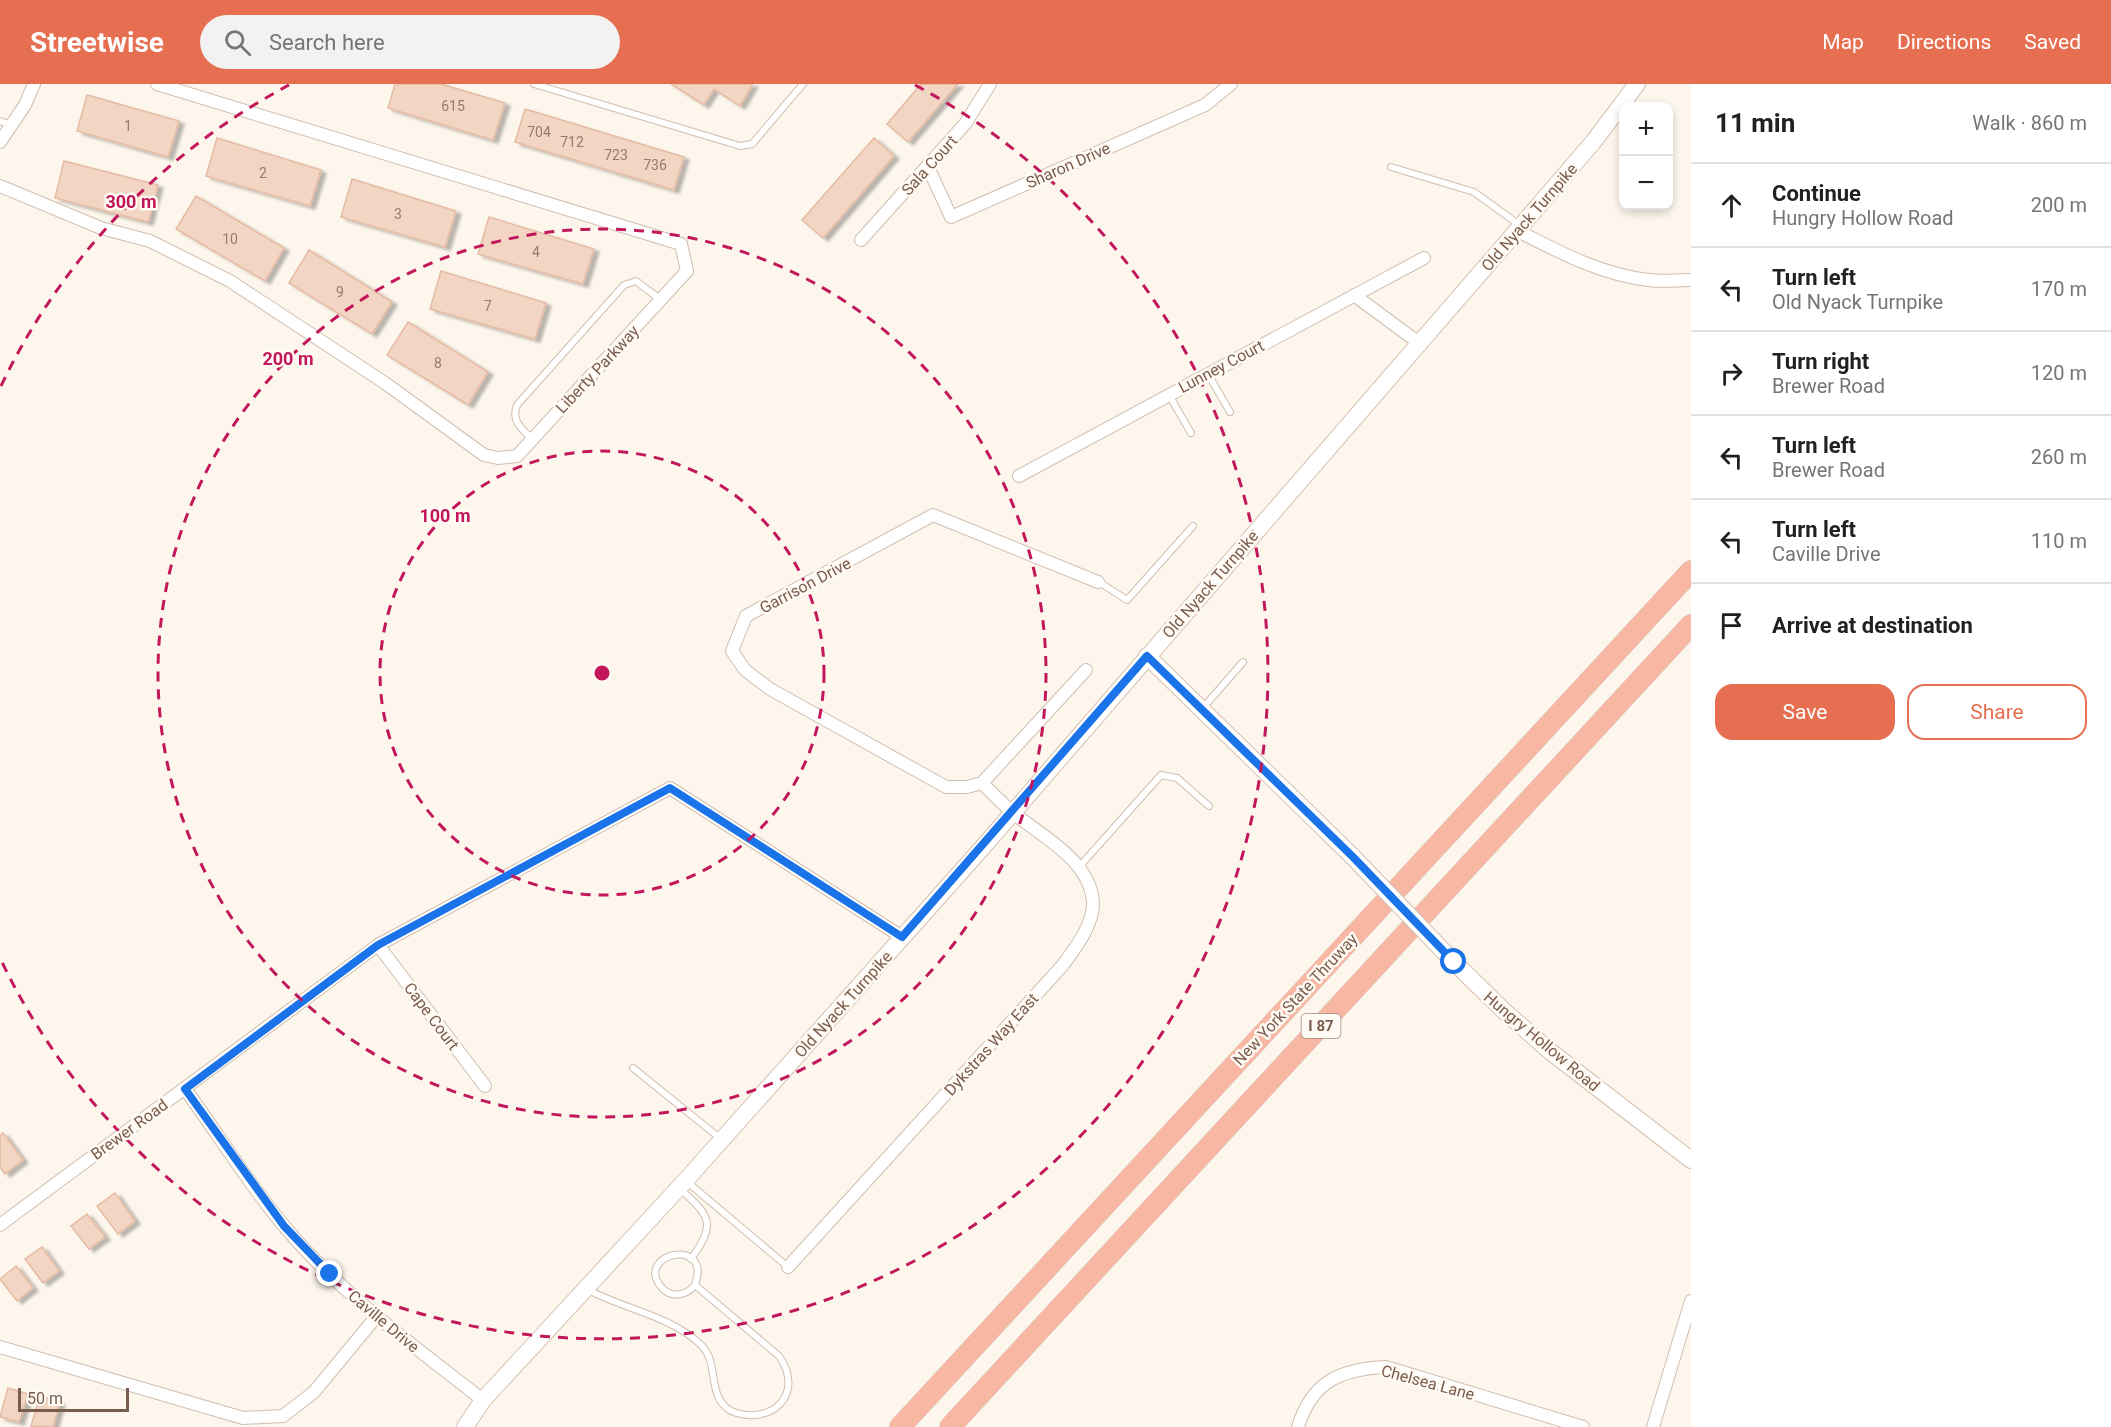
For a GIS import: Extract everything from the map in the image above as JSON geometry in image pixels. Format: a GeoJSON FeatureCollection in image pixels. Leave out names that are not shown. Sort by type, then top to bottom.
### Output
{"type":"FeatureCollection","features":[{"type":"Feature","properties":{"kind":"highway","name":"New York State Thruway"},"geometry":{"type":"LineString","coordinates":[[900,1427],[1691,571]]}},
{"type":"Feature","properties":{"kind":"highway","name":"I 87"},"geometry":{"type":"LineString","coordinates":[[950,1427],[1691,625]]}},
{"type":"Feature","properties":{"kind":"street"},"geometry":{"type":"LineString","coordinates":[[0,142],[6,123],[25,105],[34,84]]}},
{"type":"Feature","properties":{"kind":"street","name":"Liberty Parkway"},"geometry":{"type":"LineString","coordinates":[[0,186],[101,228],[150,242],[230,281],[385,383],[484,455],[498,458],[517,456],[687,271],[681,244],[157,84]]}},
{"type":"Feature","properties":{"kind":"street","name":"Sala Court"},"geometry":{"type":"LineString","coordinates":[[861,240],[965,123],[990,84]]}},
{"type":"Feature","properties":{"kind":"street","name":"Sharon Drive"},"geometry":{"type":"LineString","coordinates":[[928,167],[951,217],[1205,105],[1231,84]]}},
{"type":"Feature","properties":{"kind":"street","name":"Old Nyack Turnpike"},"geometry":{"type":"LineString","coordinates":[[465,1427],[483,1400],[722,1140],[1013,812],[1594,141],[1637,84]]}},
{"type":"Feature","properties":{"kind":"street"},"geometry":{"type":"LineString","coordinates":[[1519,228],[1558,252],[1603,270],[1649,280],[1691,280]]}},
{"type":"Feature","properties":{"kind":"street","name":"Lunney Court"},"geometry":{"type":"LineString","coordinates":[[1019,476],[1424,258]]}},
{"type":"Feature","properties":{"kind":"street"},"geometry":{"type":"LineString","coordinates":[[1354,295],[1419,343]]}},
{"type":"Feature","properties":{"kind":"street","name":"Garrison Drive"},"geometry":{"type":"LineString","coordinates":[[981,783],[967,787],[946,787],[770,689],[746,670],[732,651],[746,616],[933,515],[1098,582]]}},
{"type":"Feature","properties":{"kind":"street","name":"Hungry Hollow Road"},"geometry":{"type":"LineString","coordinates":[[1147,656],[1353,857],[1503,1011],[1551,1052],[1691,1160]]}},
{"type":"Feature","properties":{"kind":"street"},"geometry":{"type":"LineString","coordinates":[[1013,812],[981,783],[1086,670]]}},
{"type":"Feature","properties":{"kind":"street","name":"Brewer Road"},"geometry":{"type":"LineString","coordinates":[[0,1225],[378,945],[670,788],[902,937]]}},
{"type":"Feature","properties":{"kind":"street","name":"Dykstras Way East"},"geometry":{"type":"LineString","coordinates":[[788,1267],[1063,965],[1085,933],[1093,903],[1083,873],[1064,852],[1013,812]]}},
{"type":"Feature","properties":{"kind":"street","name":"Cape Court"},"geometry":{"type":"LineString","coordinates":[[378,945],[485,1086]]}},
{"type":"Feature","properties":{"kind":"street","name":"Caville Drive"},"geometry":{"type":"LineString","coordinates":[[185,1089],[284,1226],[376,1317],[483,1400]]}},
{"type":"Feature","properties":{"kind":"street"},"geometry":{"type":"LineString","coordinates":[[1653,1427],[1691,1301]]}},
{"type":"Feature","properties":{"kind":"street"},"geometry":{"type":"LineString","coordinates":[[0,1347],[243,1418],[283,1416],[314,1392],[376,1317]]}},
{"type":"Feature","properties":{"kind":"street","name":"Chelsea Lane"},"geometry":{"type":"LineString","coordinates":[[1298,1427],[1303,1409],[1333,1376],[1359,1368],[1386,1367],[1583,1427]]}},
{"type":"Feature","properties":{"kind":"lane"},"geometry":{"type":"LineString","coordinates":[[534,84],[740,146],[753,144],[803,84]]}},
{"type":"Feature","properties":{"kind":"lane"},"geometry":{"type":"LineString","coordinates":[[1391,167],[1474,192],[1519,228]]}},
{"type":"Feature","properties":{"kind":"lane"},"geometry":{"type":"LineString","coordinates":[[533,439],[517,424],[514,411],[517,405],[624,285],[636,281],[661,300]]}},
{"type":"Feature","properties":{"kind":"lane"},"geometry":{"type":"LineString","coordinates":[[1208,373],[1230,412]]}},
{"type":"Feature","properties":{"kind":"lane"},"geometry":{"type":"LineString","coordinates":[[1169,394],[1191,433]]}},
{"type":"Feature","properties":{"kind":"lane"},"geometry":{"type":"LineString","coordinates":[[1098,582],[1127,600],[1193,526]]}},
{"type":"Feature","properties":{"kind":"lane"},"geometry":{"type":"LineString","coordinates":[[1202,710],[1243,662]]}},
{"type":"Feature","properties":{"kind":"lane"},"geometry":{"type":"LineString","coordinates":[[1078,868],[1161,776],[1177,778],[1209,806]]}},
{"type":"Feature","properties":{"kind":"lane"},"geometry":{"type":"LineString","coordinates":[[633,1068],[722,1140]]}},
{"type":"Feature","properties":{"kind":"lane"},"geometry":{"type":"LineString","coordinates":[[682,1184],[788,1267]]}},
{"type":"Feature","properties":{"kind":"lane"},"geometry":{"type":"LineString","coordinates":[[682,1184],[703,1209],[708,1219],[708,1231],[691,1259]]}},
{"type":"Feature","properties":{"kind":"lane"},"geometry":{"type":"LineString","coordinates":[[672,1254],[685,1255],[691,1259],[698,1271],[695,1285],[685,1293],[672,1294],[661,1287],[656,1275],[660,1262],[672,1254]]}},
{"type":"Feature","properties":{"kind":"lane"},"geometry":{"type":"LineString","coordinates":[[586,1288],[609,1301],[682,1331],[702,1346],[711,1359],[715,1390],[721,1402],[731,1411],[759,1418],[776,1412],[787,1399],[790,1382],[788,1368],[779,1356],[695,1285]]}},
{"type":"Feature","properties":{"kind":"building"},"geometry":{"type":"Polygon","coordinates":[[[395,84],[441,84],[505,103],[493,140],[388,108],[395,84]]]}},
{"type":"Feature","properties":{"kind":"building"},"geometry":{"type":"Polygon","coordinates":[[[671,84],[753,84],[740,106],[714,89],[704,105],[671,84]]]}},
{"type":"Feature","properties":{"kind":"building"},"geometry":{"type":"Polygon","coordinates":[[[921,84],[958,84],[908,142],[887,124],[921,84]]]}},
{"type":"Feature","properties":{"kind":"building"},"geometry":{"type":"Polygon","coordinates":[[[87,95],[179,121],[168,157],[77,131],[87,95]]]}},
{"type":"Feature","properties":{"kind":"building"},"geometry":{"type":"Polygon","coordinates":[[[525,109],[684,157],[674,190],[515,142],[525,109]]]}},
{"type":"Feature","properties":{"kind":"building"},"geometry":{"type":"Polygon","coordinates":[[[217,138],[321,170],[310,206],[206,176],[217,138]]]}},
{"type":"Feature","properties":{"kind":"building"},"geometry":{"type":"Polygon","coordinates":[[[874,138],[894,156],[823,238],[802,220],[874,138]]]}},
{"type":"Feature","properties":{"kind":"building"},"geometry":{"type":"Polygon","coordinates":[[[64,161],[158,185],[148,222],[55,198],[64,161]]]}},
{"type":"Feature","properties":{"kind":"building"},"geometry":{"type":"Polygon","coordinates":[[[352,179],[456,211],[445,247],[341,217],[352,179]]]}},
{"type":"Feature","properties":{"kind":"building"},"geometry":{"type":"Polygon","coordinates":[[[196,196],[284,248],[265,281],[176,229],[196,196]]]}},
{"type":"Feature","properties":{"kind":"building"},"geometry":{"type":"Polygon","coordinates":[[[489,217],[594,249],[583,284],[478,254],[489,217]]]}},
{"type":"Feature","properties":{"kind":"building"},"geometry":{"type":"Polygon","coordinates":[[[309,250],[392,302],[372,334],[289,283],[309,250]]]}},
{"type":"Feature","properties":{"kind":"building"},"geometry":{"type":"Polygon","coordinates":[[[441,271],[546,303],[535,339],[430,309],[441,271]]]}},
{"type":"Feature","properties":{"kind":"building"},"geometry":{"type":"Polygon","coordinates":[[[408,322],[488,372],[468,405],[387,355],[408,322]]]}},
{"type":"Feature","properties":{"kind":"building"},"geometry":{"type":"Polygon","coordinates":[[[3,1133],[23,1160],[5,1174],[0,1167],[0,1136],[3,1133]]]}},
{"type":"Feature","properties":{"kind":"building"},"geometry":{"type":"Polygon","coordinates":[[[115,1193],[135,1221],[118,1234],[97,1206],[115,1193]]]}},
{"type":"Feature","properties":{"kind":"building"},"geometry":{"type":"Polygon","coordinates":[[[87,1214],[105,1237],[89,1249],[71,1226],[87,1214]]]}},
{"type":"Feature","properties":{"kind":"building"},"geometry":{"type":"Polygon","coordinates":[[[42,1247],[59,1271],[43,1283],[25,1259],[42,1247]]]}},
{"type":"Feature","properties":{"kind":"building"},"geometry":{"type":"Polygon","coordinates":[[[16,1266],[33,1288],[17,1301],[0,1279],[16,1266]]]}},
{"type":"Feature","properties":{"kind":"building"},"geometry":{"type":"Polygon","coordinates":[[[8,1388],[28,1394],[19,1422],[0,1417],[8,1388]]]}},
{"type":"Feature","properties":{"kind":"building"},"geometry":{"type":"Polygon","coordinates":[[[40,1396],[60,1402],[53,1427],[31,1426],[40,1396]]]}},
{"type":"Feature","properties":{"kind":"route"},"geometry":{"type":"LineString","coordinates":[[330,1274],[284,1226],[185,1089],[378,945],[670,788],[902,937],[983,847],[1147,656],[1353,857],[1454,962]]}}]}
